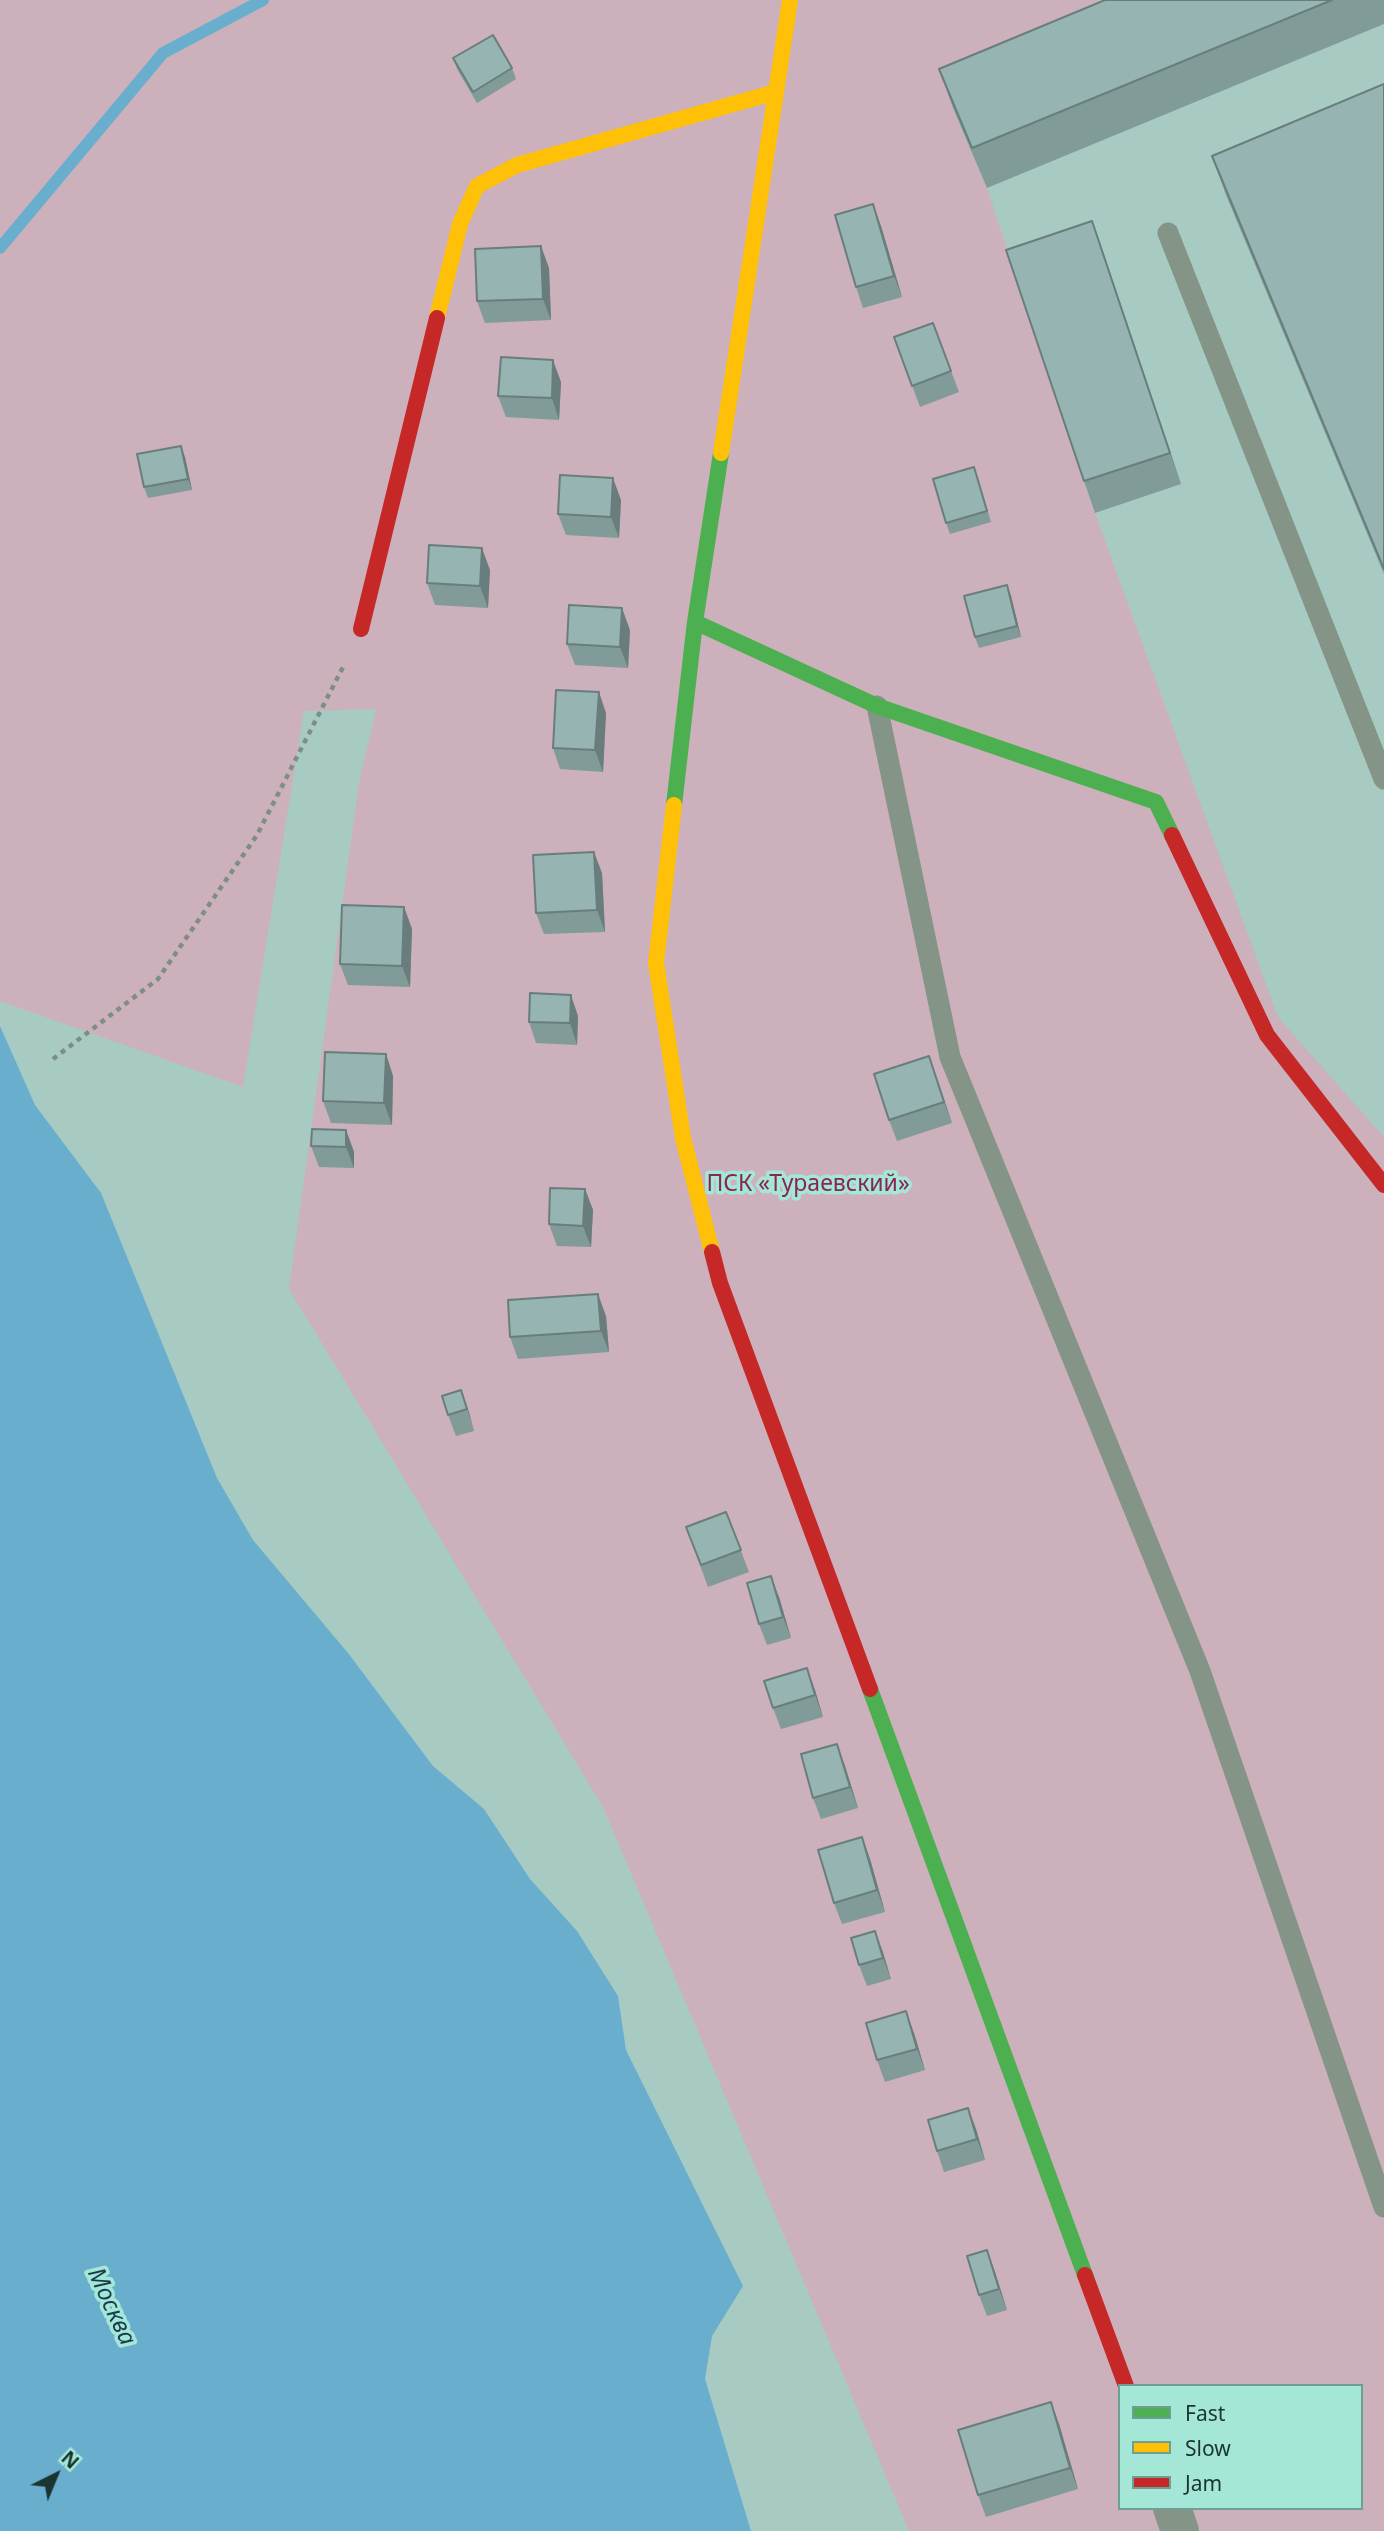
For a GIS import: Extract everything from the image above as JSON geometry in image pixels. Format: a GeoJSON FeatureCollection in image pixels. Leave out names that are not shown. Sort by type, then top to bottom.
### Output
{"type":"FeatureCollection","features":[{"type":"Feature","properties":{"kind":"street"},"geometry":{"type":"LineString","coordinates":[[790,0],[695,622],[656,963],[682,1138],[720,1283],[1125,2384]]}},
{"type":"Feature","properties":{"kind":"street"},"geometry":{"type":"LineString","coordinates":[[361,629],[460,224],[477,186],[517,165],[776,92]]}},
{"type":"Feature","properties":{"kind":"street"},"geometry":{"type":"LineString","coordinates":[[695,622],[877,706],[1156,802],[1267,1035],[1384,1185]]}},
{"type":"Feature","properties":{"kind":"street"},"geometry":{"type":"LineString","coordinates":[[1173,2510],[1180,2531]]}},
{"type":"Feature","properties":{"kind":"lane"},"geometry":{"type":"LineString","coordinates":[[1168,233],[1384,779]]}},
{"type":"Feature","properties":{"kind":"lane"},"geometry":{"type":"LineString","coordinates":[[877,706],[950,1057],[1200,1671],[1384,2207]]}},
{"type":"Feature","properties":{"kind":"path"},"geometry":{"type":"LineString","coordinates":[[53,1059],[158,979],[257,835],[325,706],[361,629]]}},
{"type":"Feature","properties":{"kind":"green space","name":"ПСК «Тураевский»"},"geometry":{"type":"Polygon","coordinates":[[[0,0],[1193,0],[953,109],[987,188],[1095,513],[1278,1017],[1384,1137],[1384,2531],[909,2531],[603,1807],[289,1289],[359,783],[376,709],[304,711],[243,1087],[0,1001],[0,0]]]}},
{"type":"Feature","properties":{"kind":"water","name":"Москва"},"geometry":{"type":"Polygon","coordinates":[[[0,1026],[35,1105],[101,1193],[217,1478],[253,1540],[348,1653],[433,1766],[484,1809],[530,1879],[577,1931],[618,1996],[626,2050],[743,2286],[712,2336],[705,2379],[751,2531],[0,2531],[0,1026]]]}},
{"type":"Feature","properties":{"kind":"building"},"geometry":{"type":"Polygon","coordinates":[[[1105,0],[1332,0],[972,148],[939,69],[1105,0]]]}},
{"type":"Feature","properties":{"kind":"building"},"geometry":{"type":"Polygon","coordinates":[[[493,35],[512,68],[473,92],[453,58],[493,35]]]}},
{"type":"Feature","properties":{"kind":"building"},"geometry":{"type":"Polygon","coordinates":[[[1384,84],[1384,569],[1212,156],[1384,84]]]}},
{"type":"Feature","properties":{"kind":"building"},"geometry":{"type":"Polygon","coordinates":[[[873,204],[894,276],[856,287],[835,215],[873,204]]]}},
{"type":"Feature","properties":{"kind":"building"},"geometry":{"type":"Polygon","coordinates":[[[1092,221],[1170,453],[1084,481],[1006,250],[1092,221]]]}},
{"type":"Feature","properties":{"kind":"building"},"geometry":{"type":"Polygon","coordinates":[[[541,246],[543,299],[477,301],[475,249],[541,246]]]}},
{"type":"Feature","properties":{"kind":"building"},"geometry":{"type":"Polygon","coordinates":[[[933,323],[951,371],[912,386],[894,337],[933,323]]]}},
{"type":"Feature","properties":{"kind":"building"},"geometry":{"type":"Polygon","coordinates":[[[501,357],[553,360],[552,398],[498,396],[501,357]]]}},
{"type":"Feature","properties":{"kind":"building"},"geometry":{"type":"Polygon","coordinates":[[[181,446],[188,479],[144,487],[137,454],[181,446]]]}},
{"type":"Feature","properties":{"kind":"building"},"geometry":{"type":"Polygon","coordinates":[[[974,467],[987,511],[946,523],[933,479],[974,467]]]}},
{"type":"Feature","properties":{"kind":"building"},"geometry":{"type":"Polygon","coordinates":[[[560,475],[613,478],[611,517],[558,514],[560,475]]]}},
{"type":"Feature","properties":{"kind":"building"},"geometry":{"type":"Polygon","coordinates":[[[429,545],[482,548],[480,586],[427,583],[429,545]]]}},
{"type":"Feature","properties":{"kind":"building"},"geometry":{"type":"Polygon","coordinates":[[[1007,585],[1017,626],[975,637],[964,596],[1007,585]]]}},
{"type":"Feature","properties":{"kind":"building"},"geometry":{"type":"Polygon","coordinates":[[[569,605],[622,608],[620,647],[567,644],[569,605]]]}},
{"type":"Feature","properties":{"kind":"building"},"geometry":{"type":"Polygon","coordinates":[[[556,690],[599,692],[595,750],[553,748],[556,690]]]}},
{"type":"Feature","properties":{"kind":"building"},"geometry":{"type":"Polygon","coordinates":[[[594,852],[597,910],[536,913],[533,855],[594,852]]]}},
{"type":"Feature","properties":{"kind":"building"},"geometry":{"type":"Polygon","coordinates":[[[342,905],[404,907],[402,966],[340,964],[342,905]]]}},
{"type":"Feature","properties":{"kind":"building"},"geometry":{"type":"Polygon","coordinates":[[[530,993],[571,995],[570,1023],[529,1022],[530,993]]]}},
{"type":"Feature","properties":{"kind":"building"},"geometry":{"type":"Polygon","coordinates":[[[325,1052],[386,1054],[384,1103],[323,1101],[325,1052]]]}},
{"type":"Feature","properties":{"kind":"building"},"geometry":{"type":"Polygon","coordinates":[[[929,1056],[944,1102],[889,1120],[874,1074],[929,1056]]]}},
{"type":"Feature","properties":{"kind":"building"},"geometry":{"type":"Polygon","coordinates":[[[312,1129],[346,1130],[346,1147],[311,1146],[312,1129]]]}},
{"type":"Feature","properties":{"kind":"building"},"geometry":{"type":"Polygon","coordinates":[[[550,1188],[585,1189],[583,1226],[549,1224],[550,1188]]]}},
{"type":"Feature","properties":{"kind":"building"},"geometry":{"type":"Polygon","coordinates":[[[598,1294],[601,1331],[510,1337],[508,1300],[598,1294]]]}},
{"type":"Feature","properties":{"kind":"building"},"geometry":{"type":"Polygon","coordinates":[[[461,1390],[467,1409],[448,1415],[442,1396],[461,1390]]]}},
{"type":"Feature","properties":{"kind":"building"},"geometry":{"type":"Polygon","coordinates":[[[726,1512],[741,1550],[701,1565],[686,1527],[726,1512]]]}},
{"type":"Feature","properties":{"kind":"building"},"geometry":{"type":"Polygon","coordinates":[[[771,1576],[783,1617],[759,1624],[747,1583],[771,1576]]]}},
{"type":"Feature","properties":{"kind":"building"},"geometry":{"type":"Polygon","coordinates":[[[807,1668],[815,1695],[773,1708],[764,1681],[807,1668]]]}},
{"type":"Feature","properties":{"kind":"building"},"geometry":{"type":"Polygon","coordinates":[[[837,1744],[850,1787],[813,1798],[801,1754],[837,1744]]]}},
{"type":"Feature","properties":{"kind":"building"},"geometry":{"type":"Polygon","coordinates":[[[862,1837],[877,1890],[834,1903],[818,1850],[862,1837]]]}},
{"type":"Feature","properties":{"kind":"building"},"geometry":{"type":"Polygon","coordinates":[[[875,1931],[883,1958],[859,1965],[851,1938],[875,1931]]]}},
{"type":"Feature","properties":{"kind":"building"},"geometry":{"type":"Polygon","coordinates":[[[906,2011],[917,2049],[877,2060],[866,2023],[906,2011]]]}},
{"type":"Feature","properties":{"kind":"building"},"geometry":{"type":"Polygon","coordinates":[[[968,2108],[977,2139],[937,2151],[928,2120],[968,2108]]]}},
{"type":"Feature","properties":{"kind":"building"},"geometry":{"type":"Polygon","coordinates":[[[987,2250],[999,2289],[979,2295],[967,2256],[987,2250]]]}},
{"type":"Feature","properties":{"kind":"building"},"geometry":{"type":"Polygon","coordinates":[[[1051,2402],[1070,2468],[978,2495],[958,2430],[1051,2402]]]}},
{"type":"Feature","properties":{"kind":"waterway"},"geometry":{"type":"LineString","coordinates":[[0,248],[163,53],[263,0]]}},
{"type":"Feature","properties":{"kind":"traffic: fast"},"geometry":{"type":"LineString","coordinates":[[674,805],[695,622],[721,453]]}},
{"type":"Feature","properties":{"kind":"traffic: fast"},"geometry":{"type":"LineString","coordinates":[[695,622],[877,706],[1156,802],[1172,835]]}},
{"type":"Feature","properties":{"kind":"traffic: fast"},"geometry":{"type":"LineString","coordinates":[[870,1689],[1085,2275]]}},
{"type":"Feature","properties":{"kind":"traffic: slow"},"geometry":{"type":"LineString","coordinates":[[721,453],[790,0]]}},
{"type":"Feature","properties":{"kind":"traffic: slow"},"geometry":{"type":"LineString","coordinates":[[437,318],[460,224],[477,186],[517,165],[776,92]]}},
{"type":"Feature","properties":{"kind":"traffic: slow"},"geometry":{"type":"LineString","coordinates":[[674,805],[656,963],[683,1138],[712,1252]]}},
{"type":"Feature","properties":{"kind":"traffic: jam"},"geometry":{"type":"LineString","coordinates":[[361,629],[437,318]]}},
{"type":"Feature","properties":{"kind":"traffic: jam"},"geometry":{"type":"LineString","coordinates":[[1172,835],[1267,1035],[1384,1185]]}},
{"type":"Feature","properties":{"kind":"traffic: jam"},"geometry":{"type":"LineString","coordinates":[[712,1252],[720,1283],[870,1689]]}},
{"type":"Feature","properties":{"kind":"traffic: jam"},"geometry":{"type":"LineString","coordinates":[[1085,2275],[1125,2384]]}}]}
